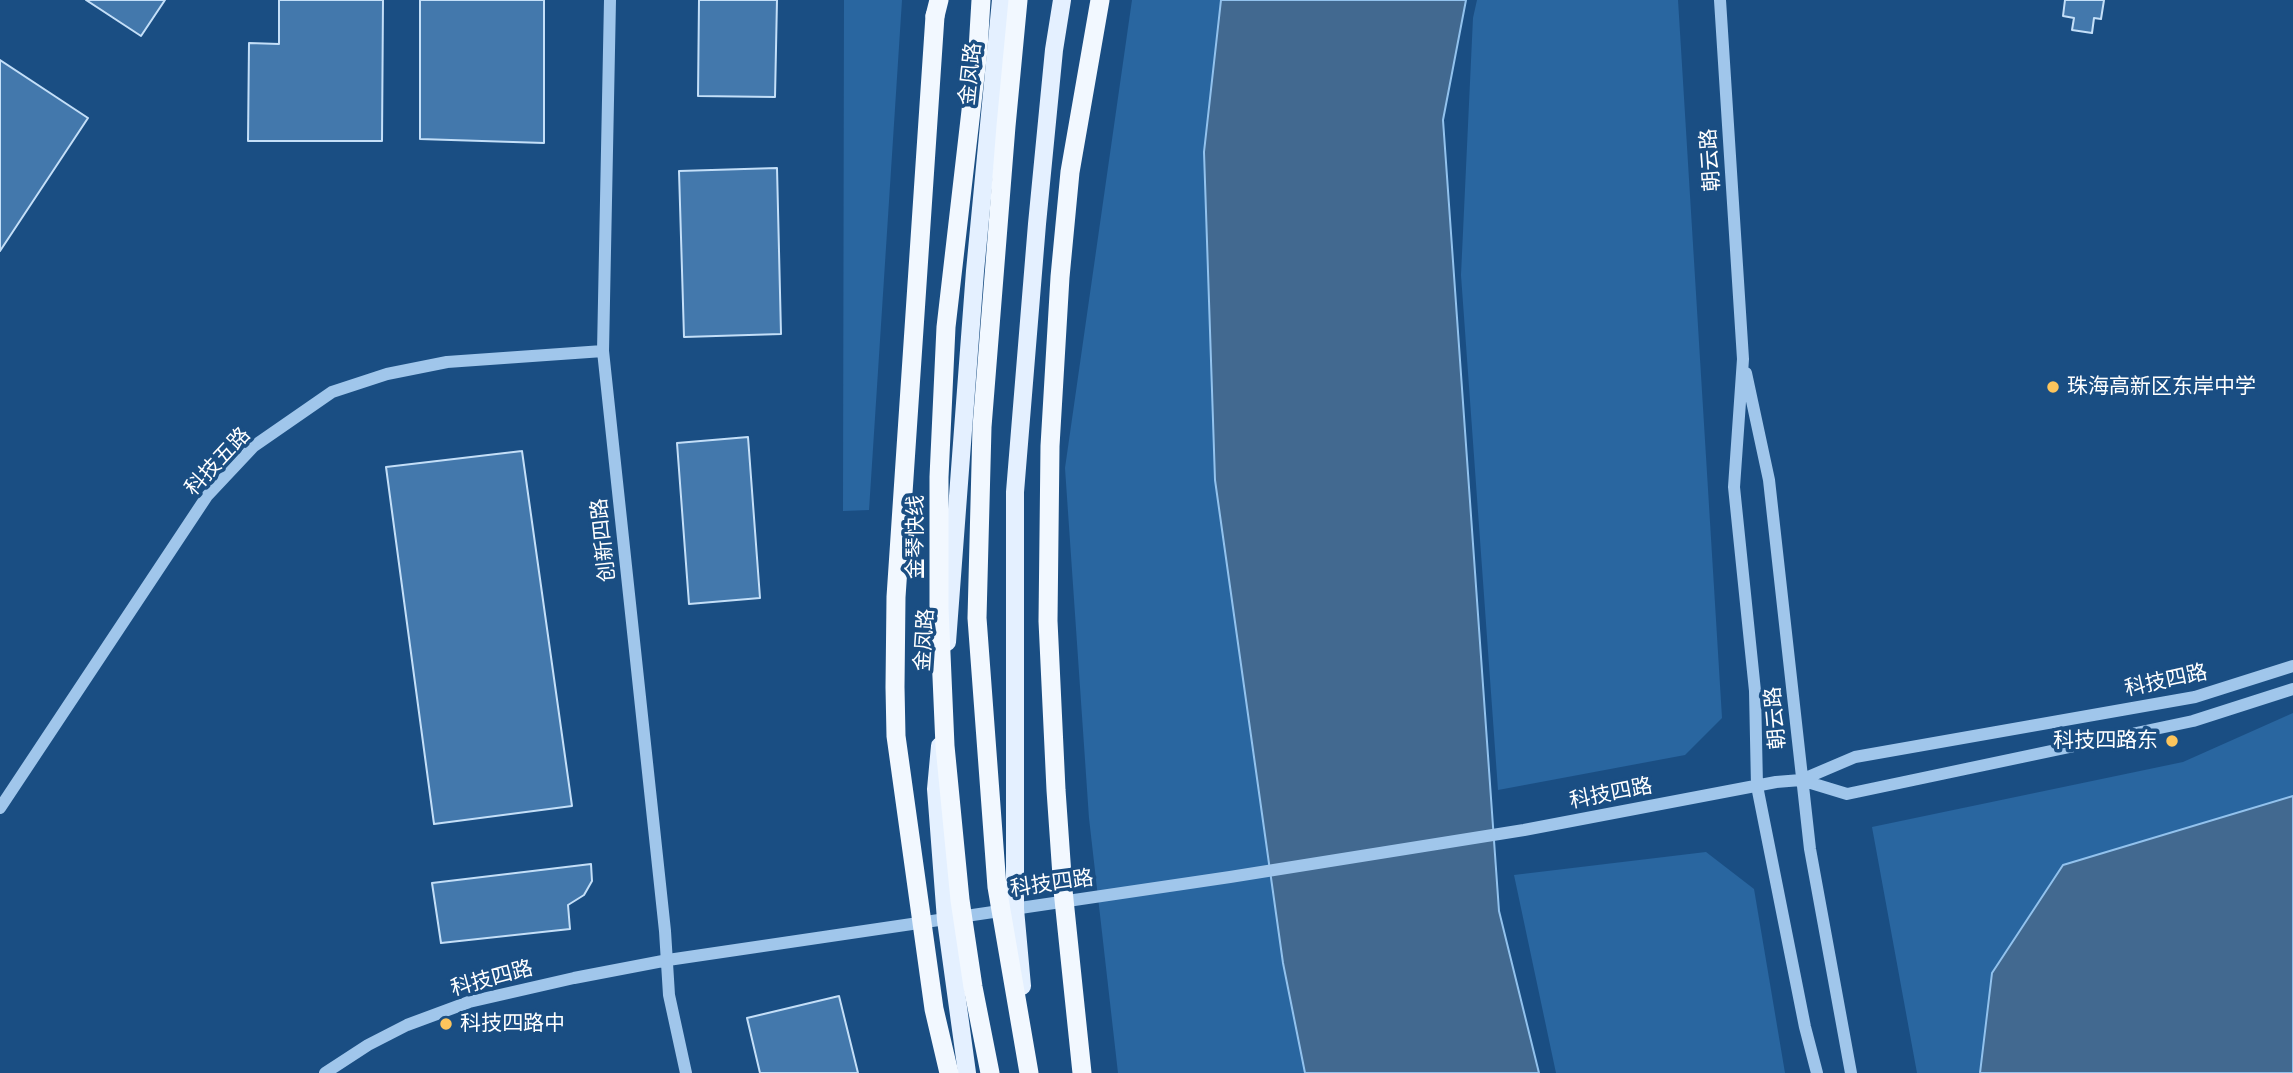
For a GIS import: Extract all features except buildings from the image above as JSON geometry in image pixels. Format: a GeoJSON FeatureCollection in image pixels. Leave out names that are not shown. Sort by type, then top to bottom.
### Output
{"type":"FeatureCollection","features":[{"type":"Feature","properties":{"kind":"highway","name":"金琴快线"},"geometry":{"type":"LineString","coordinates":[[981,0],[978,50],[946,327],[939,477],[939,608],[945,746],[960,900],[990,1073]]}},
{"type":"Feature","properties":{"kind":"highway"},"geometry":{"type":"LineString","coordinates":[[1018,0],[982,413],[977,618],[997,887],[1031,1073]]}},
{"type":"Feature","properties":{"kind":"highway"},"geometry":{"type":"LineString","coordinates":[[1082,1073],[1063,890],[1056,789],[1048,621],[1050,446],[1060,277],[1070,172],[1100,0]]}},
{"type":"Feature","properties":{"kind":"highway"},"geometry":{"type":"LineString","coordinates":[[937,5],[896,597],[895,687],[896,736],[930,982],[949,1073]]}},
{"type":"Feature","properties":{"kind":"main road","name":"金凤路"},"geometry":{"type":"LineString","coordinates":[[967,1073],[946,920],[936,789],[975,271],[1002,0]]}},
{"type":"Feature","properties":{"kind":"main road"},"geometry":{"type":"LineString","coordinates":[[1031,1073],[1015,909],[1015,492],[1037,223],[1062,0]]}},
{"type":"Feature","properties":{"kind":"street","name":"创新四路"},"geometry":{"type":"LineString","coordinates":[[610,0],[603,351],[668,960],[669,995],[686,1073]]}},
{"type":"Feature","properties":{"kind":"street","name":"朝云路"},"geometry":{"type":"LineString","coordinates":[[1720,0],[1743,359],[1734,487],[1755,691],[1757,786],[1805,1027],[1817,1073]]}},
{"type":"Feature","properties":{"kind":"street","name":"科技五路"},"geometry":{"type":"LineString","coordinates":[[0,808],[207,496],[254,446],[332,392],[387,374],[447,362],[603,351]]}},
{"type":"Feature","properties":{"kind":"street","name":"朝云路"},"geometry":{"type":"LineString","coordinates":[[1743,359],[1769,480],[1810,849],[1851,1073]]}},
{"type":"Feature","properties":{"kind":"street","name":"科技四路"},"geometry":{"type":"LineString","coordinates":[[325,1073],[368,1045],[407,1025],[469,1002],[668,960],[1230,877],[1524,830],[1801,780],[1855,757],[2195,697],[2293,666]]}},
{"type":"Feature","properties":{"kind":"street","name":"科技四路"},"geometry":{"type":"LineString","coordinates":[[1801,780],[1847,794],[2193,721],[2293,690]]}},
{"type":"Feature","properties":{"kind":"shaded area"},"geometry":{"type":"Polygon","coordinates":[[[844,0],[902,0],[869,510],[843,511],[844,0]]]}},
{"type":"Feature","properties":{"kind":"shaded area"},"geometry":{"type":"Polygon","coordinates":[[[1132,0],[1221,0],[1204,152],[1215,480],[1283,963],[1305,1073],[1118,1073],[1089,818],[1065,468],[1132,0]]]}},
{"type":"Feature","properties":{"kind":"shaded area"},"geometry":{"type":"Polygon","coordinates":[[[1221,0],[1466,0],[1443,120],[1499,911],[1539,1073],[1305,1073],[1283,963],[1215,480],[1204,152],[1221,0]]]}},
{"type":"Feature","properties":{"kind":"shaded area"},"geometry":{"type":"Polygon","coordinates":[[[1477,0],[1678,0],[1722,718],[1685,755],[1498,790],[1461,275],[1473,18],[1477,0]]]}},
{"type":"Feature","properties":{"kind":"shaded area"},"geometry":{"type":"Polygon","coordinates":[[[2293,713],[2293,1073],[1917,1073],[1872,827],[2183,762],[2293,713]]]}},
{"type":"Feature","properties":{"kind":"shaded area"},"geometry":{"type":"Polygon","coordinates":[[[2293,796],[2293,1073],[1980,1073],[1992,973],[2063,865],[2293,796]]]}},
{"type":"Feature","properties":{"kind":"shaded area"},"geometry":{"type":"Polygon","coordinates":[[[1706,852],[1754,889],[1785,1073],[1556,1073],[1514,875],[1706,852]]]}},
{"type":"Feature","properties":{"kind":"place","name":"珠海高新区东岸中学"},"geometry":{"type":"Point","coordinates":[2053,387]}},
{"type":"Feature","properties":{"kind":"place","name":"科技四路东"},"geometry":{"type":"Point","coordinates":[2172,741]}},
{"type":"Feature","properties":{"kind":"place","name":"科技四路中"},"geometry":{"type":"Point","coordinates":[446,1024]}}]}
